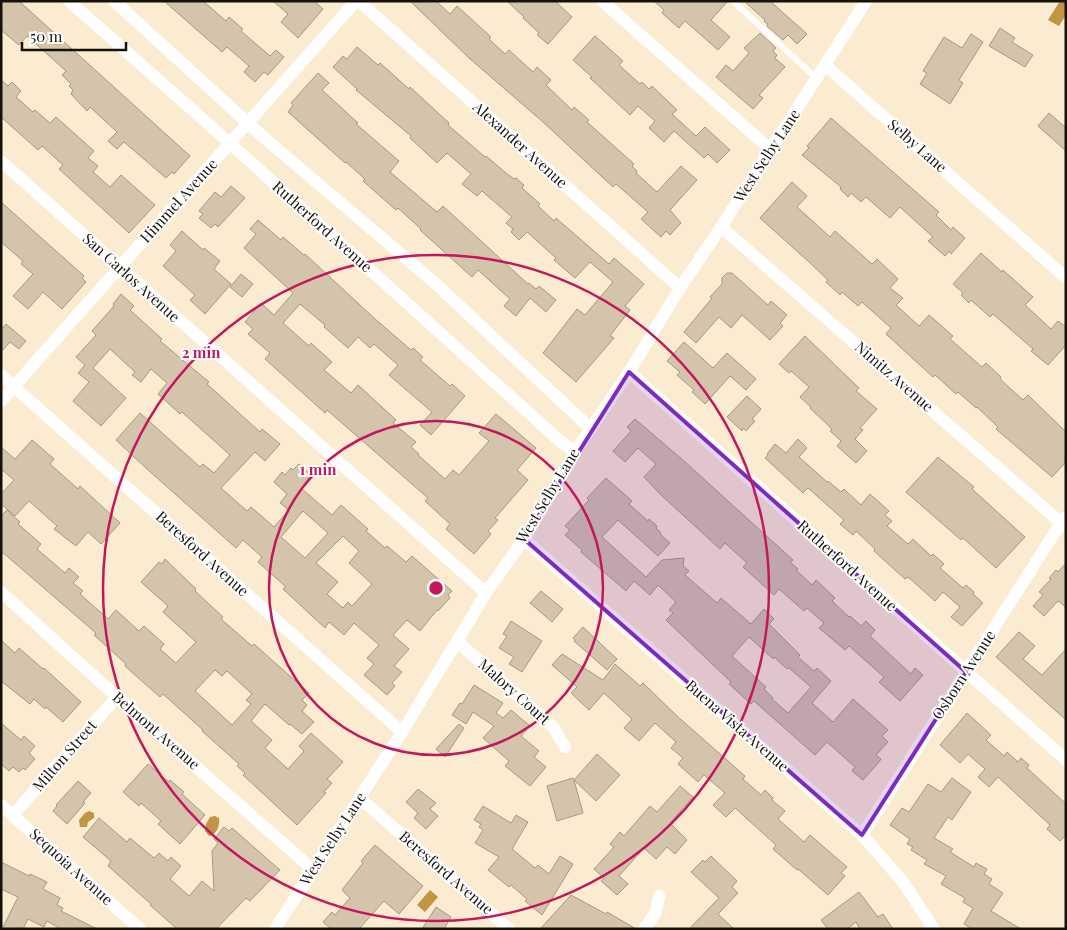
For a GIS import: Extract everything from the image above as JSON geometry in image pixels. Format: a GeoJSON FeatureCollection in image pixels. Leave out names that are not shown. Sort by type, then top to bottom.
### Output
{"type":"FeatureCollection","features":[{"type":"Feature","properties":{"kind":"street","name":"Rutherford Avenue"},"geometry":{"type":"LineString","coordinates":[[69,1],[561,442],[575,452]]}},
{"type":"Feature","properties":{"kind":"street","name":"Rutherford Avenue"},"geometry":{"type":"LineString","coordinates":[[114,1],[248,123],[436,284],[590,428]]}},
{"type":"Feature","properties":{"kind":"street","name":"Himmel Avenue"},"geometry":{"type":"LineString","coordinates":[[1,401],[358,1]]}},
{"type":"Feature","properties":{"kind":"street","name":"Alexander Avenue"},"geometry":{"type":"LineString","coordinates":[[358,1],[680,288]]}},
{"type":"Feature","properties":{"kind":"street"},"geometry":{"type":"LineString","coordinates":[[602,1],[771,150]]}},
{"type":"Feature","properties":{"kind":"street"},"geometry":{"type":"LineString","coordinates":[[825,66],[866,1]]}},
{"type":"Feature","properties":{"kind":"street","name":"West Selby Lane"},"geometry":{"type":"LineString","coordinates":[[275,929],[402,732],[486,593],[524,539],[590,428],[629,372],[680,288],[722,227],[825,66]]}},
{"type":"Feature","properties":{"kind":"street","name":"Selby Lane"},"geometry":{"type":"LineString","coordinates":[[825,66],[1066,278]]}},
{"type":"Feature","properties":{"kind":"street","name":"San Carlos Avenue"},"geometry":{"type":"LineString","coordinates":[[1,161],[486,593]]}},
{"type":"Feature","properties":{"kind":"street","name":"Nimitz Avenue"},"geometry":{"type":"LineString","coordinates":[[722,227],[1064,522]]}},
{"type":"Feature","properties":{"kind":"street","name":"Rutherford Avenue"},"geometry":{"type":"LineString","coordinates":[[629,372],[1066,760]]}},
{"type":"Feature","properties":{"kind":"street","name":"Beresford Avenue"},"geometry":{"type":"LineString","coordinates":[[1,375],[402,732]]}},
{"type":"Feature","properties":{"kind":"street","name":"Osborn Avenue"},"geometry":{"type":"LineString","coordinates":[[862,835],[1064,522]]}},
{"type":"Feature","properties":{"kind":"street","name":"Buena Vista Avenue"},"geometry":{"type":"LineString","coordinates":[[524,539],[862,835],[903,882],[934,929]]}},
{"type":"Feature","properties":{"kind":"street","name":"Belmont Avenue"},"geometry":{"type":"LineString","coordinates":[[1,592],[312,869]]}},
{"type":"Feature","properties":{"kind":"street","name":"Malory Court"},"geometry":{"type":"LineString","coordinates":[[457,641],[554,727],[565,747]]}},
{"type":"Feature","properties":{"kind":"street","name":"Milton Street"},"geometry":{"type":"LineString","coordinates":[[13,816],[118,697]]}},
{"type":"Feature","properties":{"kind":"street","name":"Beresford Avenue"},"geometry":{"type":"LineString","coordinates":[[360,798],[509,929]]}},
{"type":"Feature","properties":{"kind":"street","name":"Sequoia Avenue"},"geometry":{"type":"LineString","coordinates":[[1,805],[140,929]]}},
{"type":"Feature","properties":{"kind":"street"},"geometry":{"type":"LineString","coordinates":[[644,929],[656,912],[659,896]]}},
{"type":"Feature","properties":{"kind":"lane"},"geometry":{"type":"LineString","coordinates":[[733,1],[816,78]]}},
{"type":"Feature","properties":{"kind":"highlighted area"},"geometry":{"type":"Polygon","coordinates":[[[629,372],[966,672],[862,835],[524,539],[629,372]]]}},
{"type":"Feature","properties":{"kind":"shaded area"},"geometry":{"type":"Polygon","coordinates":[[[1060,1],[1066,1],[1066,15],[1059,26],[1048,20],[1060,1]]]}},
{"type":"Feature","properties":{"kind":"shaded area"},"geometry":{"type":"Polygon","coordinates":[[[89,811],[94,813],[94,818],[88,822],[87,827],[80,827],[79,820],[89,811]]]}},
{"type":"Feature","properties":{"kind":"shaded area"},"geometry":{"type":"Polygon","coordinates":[[[215,816],[219,818],[219,824],[216,832],[209,836],[205,831],[206,824],[210,817],[215,816]]]}},
{"type":"Feature","properties":{"kind":"shaded area"},"geometry":{"type":"Polygon","coordinates":[[[430,890],[438,897],[425,912],[417,905],[430,890]]]}},
{"type":"Feature","properties":{"kind":"building"},"geometry":{"type":"Polygon","coordinates":[[[1,1],[19,1],[190,156],[174,174],[172,172],[166,178],[124,142],[117,149],[108,141],[117,132],[90,107],[87,111],[71,94],[73,90],[69,86],[71,84],[62,75],[66,71],[27,36],[19,45],[1,30],[1,1]]]}},
{"type":"Feature","properties":{"kind":"building"},"geometry":{"type":"Polygon","coordinates":[[[164,1],[203,1],[226,21],[229,17],[243,29],[241,31],[270,56],[276,50],[284,57],[268,75],[264,72],[255,82],[244,72],[249,66],[227,47],[222,52],[164,1]]]}},
{"type":"Feature","properties":{"kind":"building"},"geometry":{"type":"Polygon","coordinates":[[[273,1],[314,1],[323,9],[298,38],[281,22],[288,14],[273,1]]]}},
{"type":"Feature","properties":{"kind":"building"},"geometry":{"type":"Polygon","coordinates":[[[410,1],[436,1],[450,14],[457,6],[491,37],[489,39],[505,54],[509,50],[533,72],[537,67],[551,80],[546,85],[572,110],[574,107],[589,120],[587,122],[634,164],[632,166],[637,171],[636,173],[657,192],[681,166],[697,180],[670,210],[681,223],[670,235],[666,231],[661,237],[641,219],[648,212],[616,184],[613,187],[543,122],[469,58],[410,1]]]}},
{"type":"Feature","properties":{"kind":"building"},"geometry":{"type":"Polygon","coordinates":[[[507,1],[555,1],[572,17],[548,44],[537,35],[539,33],[507,1]]]}},
{"type":"Feature","properties":{"kind":"building"},"geometry":{"type":"Polygon","coordinates":[[[654,1],[728,1],[711,20],[730,37],[718,50],[685,21],[679,28],[662,13],[664,10],[654,1]]]}},
{"type":"Feature","properties":{"kind":"building"},"geometry":{"type":"Polygon","coordinates":[[[744,1],[770,1],[807,34],[797,44],[788,35],[783,40],[744,1]]]}},
{"type":"Feature","properties":{"kind":"building"},"geometry":{"type":"Polygon","coordinates":[[[1000,28],[1015,38],[1012,42],[1033,55],[1025,67],[989,46],[1000,28]]]}},
{"type":"Feature","properties":{"kind":"building"},"geometry":{"type":"Polygon","coordinates":[[[760,33],[776,48],[773,51],[777,55],[775,58],[785,67],[759,95],[763,98],[753,109],[716,77],[726,65],[733,71],[749,53],[744,48],[760,33]]]}},
{"type":"Feature","properties":{"kind":"building"},"geometry":{"type":"Polygon","coordinates":[[[971,34],[983,42],[959,80],[963,83],[950,104],[920,84],[927,73],[923,71],[944,37],[962,48],[971,34]]]}},
{"type":"Feature","properties":{"kind":"building"},"geometry":{"type":"Polygon","coordinates":[[[595,36],[623,61],[619,65],[640,84],[642,82],[649,89],[652,86],[677,110],[672,114],[696,136],[705,127],[730,150],[717,163],[708,154],[704,158],[674,131],[664,142],[649,128],[655,121],[638,106],[630,115],[573,60],[595,36]]]}},
{"type":"Feature","properties":{"kind":"building"},"geometry":{"type":"Polygon","coordinates":[[[357,47],[378,65],[380,63],[409,89],[410,87],[449,123],[448,125],[485,157],[524,185],[522,188],[540,204],[538,206],[554,221],[556,218],[609,264],[614,258],[644,284],[625,306],[630,310],[610,336],[614,338],[576,382],[543,353],[577,309],[585,315],[613,282],[590,262],[575,278],[554,260],[556,258],[527,232],[519,240],[511,232],[513,229],[506,223],[512,217],[482,191],[477,196],[462,184],[471,174],[447,153],[437,163],[410,138],[411,136],[356,90],[333,67],[343,56],[347,59],[357,47]]]}},
{"type":"Feature","properties":{"kind":"building"},"geometry":{"type":"Polygon","coordinates":[[[318,73],[329,83],[322,90],[358,123],[356,124],[399,161],[390,172],[437,212],[443,206],[528,284],[536,289],[539,286],[556,300],[546,312],[530,298],[516,316],[504,306],[510,299],[478,270],[472,277],[398,208],[396,210],[363,181],[365,179],[288,112],[293,105],[291,103],[318,73]]]}},
{"type":"Feature","properties":{"kind":"building"},"geometry":{"type":"Polygon","coordinates":[[[1,80],[8,86],[12,82],[21,91],[16,97],[33,112],[35,110],[50,123],[56,117],[94,151],[88,158],[98,166],[93,172],[110,187],[121,175],[155,205],[129,233],[59,169],[63,165],[42,146],[38,150],[1,117],[1,80]]]}},
{"type":"Feature","properties":{"kind":"building"},"geometry":{"type":"Polygon","coordinates":[[[1049,113],[1066,128],[1066,151],[1038,126],[1049,113]]]}},
{"type":"Feature","properties":{"kind":"building"},"geometry":{"type":"Polygon","coordinates":[[[831,118],[939,212],[936,215],[951,230],[953,227],[965,238],[951,254],[949,251],[945,256],[928,241],[933,237],[900,207],[890,218],[866,197],[861,202],[851,193],[848,197],[840,189],[841,187],[802,155],[809,148],[807,146],[831,118]]]}},
{"type":"Feature","properties":{"kind":"building"},"geometry":{"type":"Polygon","coordinates":[[[792,182],[807,196],[797,207],[830,237],[835,231],[872,264],[877,259],[898,279],[890,288],[903,298],[896,305],[919,326],[929,315],[953,336],[950,339],[982,367],[986,363],[1023,400],[1028,395],[1066,432],[1066,462],[1052,477],[996,429],[998,427],[977,407],[958,392],[956,394],[935,375],[933,377],[886,334],[891,328],[862,302],[858,306],[842,292],[840,295],[826,282],[828,280],[760,218],[792,182]]]}},
{"type":"Feature","properties":{"kind":"building"},"geometry":{"type":"Polygon","coordinates":[[[231,186],[245,198],[218,227],[215,224],[211,228],[199,218],[203,214],[199,211],[215,192],[221,197],[231,186]]]}},
{"type":"Feature","properties":{"kind":"building"},"geometry":{"type":"Polygon","coordinates":[[[1,202],[84,276],[82,278],[86,282],[62,309],[43,292],[28,309],[13,296],[33,274],[21,264],[23,261],[1,242],[1,202]]]}},
{"type":"Feature","properties":{"kind":"building"},"geometry":{"type":"Polygon","coordinates":[[[258,220],[281,240],[283,237],[305,254],[374,318],[411,350],[413,348],[423,357],[420,360],[450,386],[452,384],[465,396],[431,435],[420,425],[432,412],[389,375],[398,365],[374,344],[370,348],[358,337],[348,348],[300,304],[283,323],[309,346],[311,343],[332,362],[324,370],[351,393],[358,385],[396,420],[393,423],[416,442],[411,447],[445,479],[453,470],[459,475],[489,441],[479,433],[496,414],[536,448],[517,470],[528,480],[495,518],[498,520],[488,531],[491,534],[474,554],[446,529],[450,524],[425,501],[428,498],[327,410],[325,413],[265,359],[270,353],[248,334],[253,329],[245,322],[261,303],[274,315],[293,293],[244,248],[256,234],[250,229],[258,220]]]}},
{"type":"Feature","properties":{"kind":"building"},"geometry":{"type":"Polygon","coordinates":[[[182,231],[203,250],[204,248],[220,261],[214,269],[231,284],[205,314],[190,300],[195,295],[163,266],[176,251],[170,245],[182,231]]]}},
{"type":"Feature","properties":{"kind":"building"},"geometry":{"type":"Polygon","coordinates":[[[981,253],[1033,297],[1025,305],[1051,329],[1058,321],[1066,327],[1066,345],[1048,365],[1031,351],[1033,349],[993,314],[990,317],[971,300],[969,303],[961,295],[963,293],[953,284],[981,253]]]}},
{"type":"Feature","properties":{"kind":"building"},"geometry":{"type":"Polygon","coordinates":[[[727,273],[732,273],[768,305],[771,301],[787,315],[780,323],[783,326],[770,340],[742,315],[731,328],[719,317],[696,343],[684,332],[712,298],[710,297],[722,284],[722,278],[727,273]]]}},
{"type":"Feature","properties":{"kind":"building"},"geometry":{"type":"Polygon","coordinates":[[[241,274],[253,284],[242,297],[230,287],[241,274]]]}},
{"type":"Feature","properties":{"kind":"building"},"geometry":{"type":"Polygon","coordinates":[[[121,294],[134,306],[130,310],[162,339],[160,341],[209,382],[207,384],[260,432],[262,429],[280,444],[265,461],[255,452],[221,488],[247,511],[251,507],[274,527],[289,510],[280,503],[287,494],[274,482],[282,472],[285,475],[291,468],[293,470],[299,464],[313,477],[302,489],[332,515],[341,505],[368,529],[366,531],[385,548],[387,546],[406,562],[412,556],[452,591],[448,595],[450,598],[437,610],[420,631],[407,620],[393,635],[409,649],[394,666],[402,672],[392,683],[395,686],[387,695],[364,675],[374,664],[367,658],[379,645],[354,623],[344,635],[329,622],[325,628],[283,589],[286,587],[258,562],[262,557],[243,540],[236,548],[116,440],[140,413],[200,467],[203,464],[214,473],[230,455],[182,412],[180,414],[158,394],[167,383],[151,369],[141,382],[132,375],[135,372],[110,349],[93,368],[126,398],[101,426],[73,401],[89,382],[78,373],[85,365],[76,357],[96,335],[92,331],[114,306],[113,304],[121,294]],[[303,511],[281,537],[305,558],[328,533],[303,511]],[[343,536],[316,563],[338,582],[327,594],[343,608],[348,602],[352,606],[372,584],[349,563],[359,551],[343,536]]]}},
{"type":"Feature","properties":{"kind":"building"},"geometry":{"type":"Polygon","coordinates":[[[6,324],[26,341],[19,349],[10,342],[1,352],[1,330],[6,324]]]}},
{"type":"Feature","properties":{"kind":"building"},"geometry":{"type":"Polygon","coordinates":[[[805,336],[859,388],[856,391],[877,409],[860,428],[863,430],[855,439],[867,451],[856,463],[837,446],[841,441],[830,431],[832,429],[800,397],[809,387],[791,371],[789,373],[779,364],[805,336]]]}},
{"type":"Feature","properties":{"kind":"building"},"geometry":{"type":"Polygon","coordinates":[[[684,342],[713,368],[727,353],[756,379],[746,390],[730,376],[705,404],[692,392],[694,390],[677,375],[680,372],[667,361],[684,342]]]}},
{"type":"Feature","properties":{"kind":"building"},"geometry":{"type":"Polygon","coordinates":[[[747,396],[761,409],[752,419],[755,421],[746,431],[743,428],[742,431],[727,417],[747,396]]]}},
{"type":"Feature","properties":{"kind":"building"},"geometry":{"type":"Polygon","coordinates":[[[635,419],[793,560],[790,562],[798,569],[796,570],[812,585],[816,580],[835,598],[832,601],[861,626],[866,621],[875,630],[870,636],[911,674],[915,668],[923,675],[900,701],[879,682],[884,677],[849,646],[845,650],[819,628],[824,623],[807,608],[804,611],[779,589],[774,595],[743,567],[747,563],[725,543],[720,549],[661,495],[644,477],[656,464],[638,448],[625,462],[613,451],[631,431],[627,427],[635,419]]]}},
{"type":"Feature","properties":{"kind":"building"},"geometry":{"type":"Polygon","coordinates":[[[798,439],[807,448],[799,457],[827,482],[841,492],[844,489],[861,505],[870,494],[889,511],[885,515],[892,521],[887,526],[908,544],[913,539],[931,556],[933,554],[944,564],[940,568],[963,588],[966,585],[974,592],[973,594],[983,603],[962,626],[951,617],[960,607],[943,592],[935,601],[908,577],[905,579],[874,551],[875,549],[856,531],[853,535],[840,524],[844,520],[808,488],[803,493],[765,458],[775,444],[786,453],[798,439]]]}},
{"type":"Feature","properties":{"kind":"building"},"geometry":{"type":"Polygon","coordinates":[[[32,440],[54,459],[50,464],[78,489],[80,486],[120,523],[101,544],[88,532],[76,546],[54,529],[57,526],[29,501],[15,516],[1,504],[1,494],[14,480],[1,469],[1,447],[15,459],[32,440]]]}},
{"type":"Feature","properties":{"kind":"building"},"geometry":{"type":"Polygon","coordinates":[[[938,457],[974,487],[972,489],[1025,537],[996,568],[963,538],[961,540],[906,492],[938,457]]]}},
{"type":"Feature","properties":{"kind":"building"},"geometry":{"type":"Polygon","coordinates":[[[606,478],[632,501],[629,504],[648,521],[649,519],[657,526],[656,528],[660,534],[670,543],[658,556],[618,520],[602,537],[646,577],[662,560],[684,558],[683,566],[689,571],[685,575],[717,603],[721,598],[751,624],[764,609],[774,619],[769,624],[800,655],[798,657],[814,671],[817,668],[831,681],[812,703],[833,722],[853,699],[888,730],[882,736],[888,742],[876,755],[881,759],[863,780],[852,771],[855,767],[827,742],[815,755],[754,701],[751,704],[729,684],[731,682],[666,620],[673,613],[669,610],[676,602],[658,585],[650,595],[634,581],[626,591],[581,552],[582,550],[565,535],[570,530],[565,526],[589,500],[587,498],[606,478]],[[749,637],[732,656],[766,687],[764,689],[772,699],[788,713],[811,687],[789,668],[787,669],[774,657],[773,659],[749,637]]]}},
{"type":"Feature","properties":{"kind":"building"},"geometry":{"type":"Polygon","coordinates":[[[7,510],[20,522],[18,524],[41,544],[37,549],[65,573],[69,568],[79,577],[73,583],[83,591],[80,594],[108,619],[116,610],[139,631],[144,626],[164,644],[160,649],[176,663],[196,642],[163,612],[168,606],[141,582],[159,562],[162,564],[165,559],[223,617],[221,619],[252,646],[254,644],[309,693],[302,700],[307,705],[302,711],[314,722],[302,734],[265,704],[251,721],[272,740],[265,748],[288,769],[304,751],[299,746],[311,733],[343,762],[327,779],[332,783],[324,792],[326,793],[297,825],[243,775],[245,773],[237,766],[239,764],[203,730],[163,694],[160,697],[136,676],[125,666],[126,664],[94,635],[96,633],[1,551],[1,516],[7,510]],[[215,670],[195,691],[232,725],[251,704],[246,700],[252,694],[227,671],[222,676],[215,670]]]}},
{"type":"Feature","properties":{"kind":"building"},"geometry":{"type":"Polygon","coordinates":[[[1066,563],[1066,607],[1058,601],[1044,616],[1033,606],[1043,595],[1039,592],[1051,579],[1049,578],[1066,563]]]}},
{"type":"Feature","properties":{"kind":"building"},"geometry":{"type":"Polygon","coordinates":[[[541,591],[563,609],[552,622],[530,603],[541,591]]]}},
{"type":"Feature","properties":{"kind":"building"},"geometry":{"type":"Polygon","coordinates":[[[511,621],[542,641],[522,672],[509,664],[514,657],[499,648],[507,636],[503,634],[511,621]]]}},
{"type":"Feature","properties":{"kind":"building"},"geometry":{"type":"Polygon","coordinates":[[[583,627],[617,659],[607,670],[574,641],[573,638],[583,627]]]}},
{"type":"Feature","properties":{"kind":"building"},"geometry":{"type":"Polygon","coordinates":[[[1019,632],[1035,646],[1023,659],[1042,675],[1066,649],[1066,720],[996,657],[1019,632]]]}},
{"type":"Feature","properties":{"kind":"building"},"geometry":{"type":"Polygon","coordinates":[[[1,640],[15,653],[19,648],[81,702],[63,722],[34,699],[30,704],[1,681],[1,640]]]}},
{"type":"Feature","properties":{"kind":"building"},"geometry":{"type":"Polygon","coordinates":[[[562,654],[603,680],[615,664],[640,686],[643,683],[745,776],[743,779],[761,795],[765,790],[773,798],[772,800],[785,811],[778,819],[804,842],[810,835],[847,867],[841,873],[845,876],[828,895],[773,849],[776,845],[735,808],[726,817],[713,805],[725,793],[704,775],[698,782],[678,764],[683,758],[671,748],[676,742],[655,723],[639,741],[624,728],[632,719],[604,693],[589,710],[571,693],[577,687],[552,665],[562,654]]]}},
{"type":"Feature","properties":{"kind":"building"},"geometry":{"type":"Polygon","coordinates":[[[474,685],[503,703],[496,713],[503,718],[511,710],[530,726],[521,736],[539,751],[534,757],[546,767],[530,786],[505,766],[509,761],[483,738],[494,726],[473,712],[466,724],[452,715],[460,703],[462,704],[474,685]]]}},
{"type":"Feature","properties":{"kind":"building"},"geometry":{"type":"Polygon","coordinates":[[[967,713],[991,735],[986,740],[1004,756],[1007,752],[1018,762],[1021,758],[1029,765],[1027,768],[1066,804],[1066,835],[1060,841],[1047,829],[1050,825],[998,777],[989,787],[978,777],[985,769],[968,754],[960,763],[940,745],[967,713]]]}},
{"type":"Feature","properties":{"kind":"building"},"geometry":{"type":"Polygon","coordinates":[[[1,723],[21,740],[24,736],[35,746],[29,753],[35,759],[25,770],[23,768],[19,772],[13,767],[9,771],[1,764],[1,723]]]}},
{"type":"Feature","properties":{"kind":"building"},"geometry":{"type":"Polygon","coordinates":[[[459,724],[464,728],[445,757],[436,749],[459,724]]]}},
{"type":"Feature","properties":{"kind":"building"},"geometry":{"type":"Polygon","coordinates":[[[597,754],[620,775],[596,801],[574,780],[597,754]]]}},
{"type":"Feature","properties":{"kind":"building"},"geometry":{"type":"Polygon","coordinates":[[[148,764],[184,792],[182,794],[205,815],[180,844],[158,824],[161,821],[141,803],[139,806],[123,792],[148,764]]]}},
{"type":"Feature","properties":{"kind":"building"},"geometry":{"type":"Polygon","coordinates":[[[573,778],[583,813],[557,821],[547,786],[573,778]]]}},
{"type":"Feature","properties":{"kind":"building"},"geometry":{"type":"Polygon","coordinates":[[[952,778],[971,792],[952,820],[948,817],[934,838],[953,849],[950,852],[974,867],[976,863],[987,869],[984,874],[992,879],[989,884],[1003,893],[991,911],[1021,929],[973,929],[964,924],[973,908],[963,902],[965,898],[941,884],[946,876],[924,864],[927,860],[911,850],[913,847],[907,844],[910,839],[890,825],[902,808],[909,812],[928,784],[941,792],[952,778]]]}},
{"type":"Feature","properties":{"kind":"building"},"geometry":{"type":"Polygon","coordinates":[[[78,781],[91,793],[67,824],[53,811],[56,805],[78,781]]]}},
{"type":"Feature","properties":{"kind":"building"},"geometry":{"type":"Polygon","coordinates":[[[680,786],[693,797],[670,823],[687,840],[675,854],[667,847],[656,859],[644,848],[619,876],[628,884],[617,895],[601,881],[604,878],[594,869],[614,847],[610,844],[620,832],[624,836],[650,806],[657,812],[680,786]]]}},
{"type":"Feature","properties":{"kind":"building"},"geometry":{"type":"Polygon","coordinates":[[[418,789],[436,803],[430,809],[438,816],[426,829],[414,818],[418,813],[406,802],[418,789]]]}},
{"type":"Feature","properties":{"kind":"building"},"geometry":{"type":"Polygon","coordinates":[[[483,806],[511,823],[516,815],[528,822],[512,849],[535,868],[538,865],[549,874],[560,856],[573,864],[542,915],[525,901],[527,899],[511,885],[509,887],[488,870],[499,857],[475,843],[483,830],[479,827],[481,824],[474,820],[483,806]]]}},
{"type":"Feature","properties":{"kind":"building"},"geometry":{"type":"Polygon","coordinates":[[[99,818],[127,842],[130,838],[154,858],[159,853],[168,861],[171,857],[181,866],[170,879],[189,896],[202,881],[214,891],[212,851],[218,843],[214,839],[224,827],[229,831],[232,828],[280,870],[250,901],[246,898],[216,929],[177,929],[108,866],[111,861],[83,837],[99,818]]]}},
{"type":"Feature","properties":{"kind":"building"},"geometry":{"type":"Polygon","coordinates":[[[375,845],[423,886],[399,914],[384,901],[359,929],[331,929],[323,922],[332,912],[335,915],[350,898],[342,890],[363,863],[361,861],[375,845]]]}},
{"type":"Feature","properties":{"kind":"building"},"geometry":{"type":"Polygon","coordinates":[[[711,856],[737,881],[732,887],[738,893],[718,914],[734,929],[689,929],[719,898],[691,872],[703,860],[705,862],[711,856]]]}},
{"type":"Feature","properties":{"kind":"building"},"geometry":{"type":"Polygon","coordinates":[[[1,862],[29,876],[30,874],[47,882],[43,889],[60,898],[57,905],[63,908],[61,911],[97,929],[61,929],[47,921],[44,927],[28,919],[23,929],[2,929],[18,897],[1,889],[1,862]]]}},
{"type":"Feature","properties":{"kind":"building"},"geometry":{"type":"Polygon","coordinates":[[[859,892],[878,917],[883,914],[893,929],[860,929],[856,922],[847,929],[828,929],[821,920],[859,892]]]}},
{"type":"Feature","properties":{"kind":"building"},"geometry":{"type":"Polygon","coordinates":[[[571,895],[606,914],[607,912],[636,929],[540,929],[571,895]]]}},
{"type":"Feature","properties":{"kind":"building"},"geometry":{"type":"Polygon","coordinates":[[[436,907],[451,917],[444,929],[422,929],[436,907]]]}}]}
